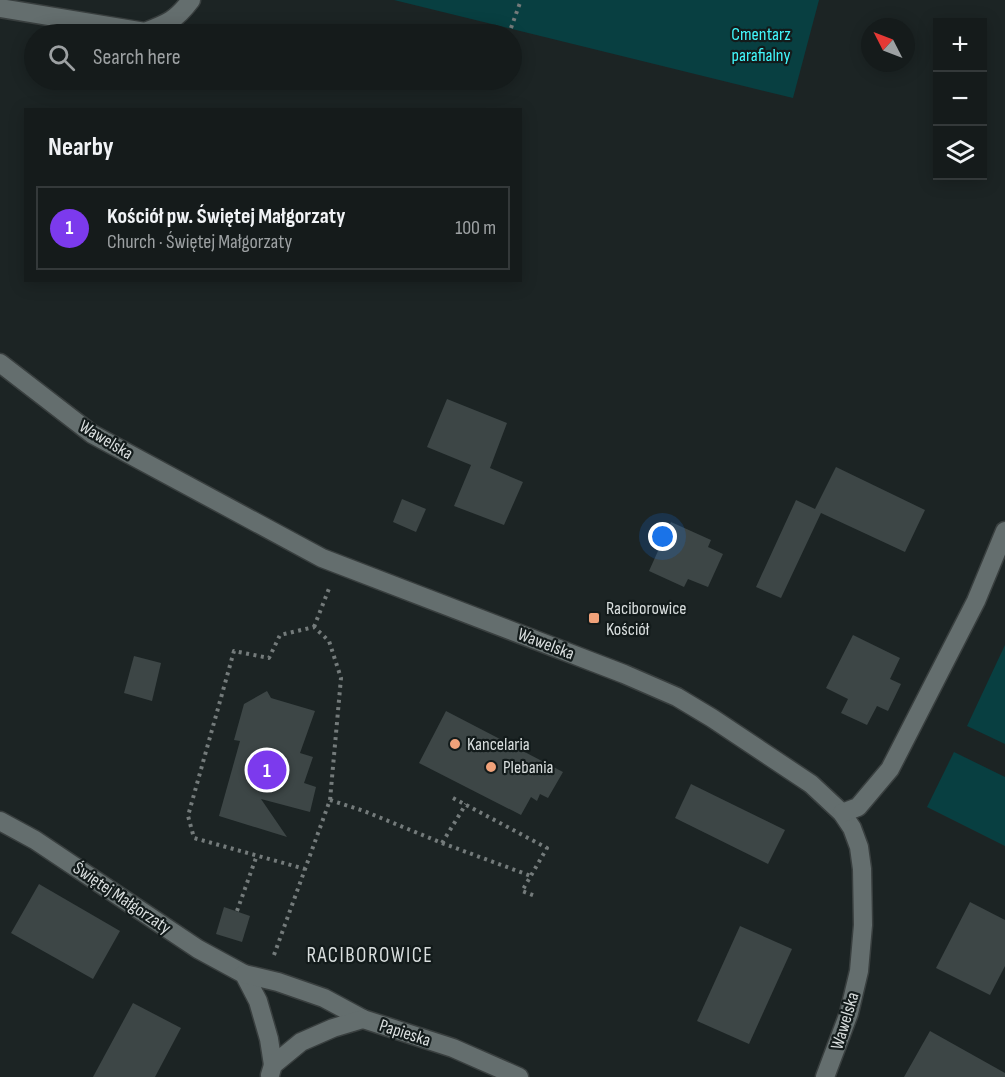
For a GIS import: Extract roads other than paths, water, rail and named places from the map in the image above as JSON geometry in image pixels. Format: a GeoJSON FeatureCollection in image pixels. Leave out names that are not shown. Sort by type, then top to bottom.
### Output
{"type":"FeatureCollection","features":[{"type":"Feature","properties":{"kind":"street"},"geometry":{"type":"LineString","coordinates":[[165,24],[176,18],[191,0]]}},
{"type":"Feature","properties":{"kind":"street"},"geometry":{"type":"LineString","coordinates":[[0,8],[97,24]]}},
{"type":"Feature","properties":{"kind":"street","name":"Wawelska"},"geometry":{"type":"LineString","coordinates":[[0,363],[92,434],[322,558],[624,674],[677,697],[811,784],[842,813],[852,828],[859,847],[862,869],[863,925],[859,971],[849,1013],[825,1077]]}},
{"type":"Feature","properties":{"kind":"street"},"geometry":{"type":"LineString","coordinates":[[842,813],[858,807],[890,769],[976,601],[1005,531]]}},
{"type":"Feature","properties":{"kind":"street","name":"Świętej Małgorzaty"},"geometry":{"type":"LineString","coordinates":[[0,821],[35,840],[198,949],[244,974],[278,982],[324,998],[363,1019]]}},
{"type":"Feature","properties":{"kind":"street"},"geometry":{"type":"LineString","coordinates":[[244,974],[258,1001],[269,1039],[272,1071]]}},
{"type":"Feature","properties":{"kind":"street","name":"Papieska"},"geometry":{"type":"LineString","coordinates":[[272,1071],[301,1042],[333,1028],[363,1019],[453,1048],[519,1077]]}},
{"type":"Feature","properties":{"kind":"place","name":"Raciborowice Kościół"},"geometry":{"type":"Point","coordinates":[594,618]}},
{"type":"Feature","properties":{"kind":"place","name":"Kancelaria"},"geometry":{"type":"Point","coordinates":[455,744]}},
{"type":"Feature","properties":{"kind":"place","name":"Plebania"},"geometry":{"type":"Point","coordinates":[491,767]}},
{"type":"Feature","properties":{"kind":"place","name":"Kościół pw. Świętej Małgorzaty"},"geometry":{"type":"Point","coordinates":[267,770]}},
{"type":"Feature","properties":{"kind":"district","name":"RACIBOROWICE"},"geometry":{"type":"Point","coordinates":[370,955]}},
{"type":"Feature","properties":{"kind":"park label","name":"Cmentarz parafialny"},"geometry":{"type":"Point","coordinates":[761,44]}}]}
